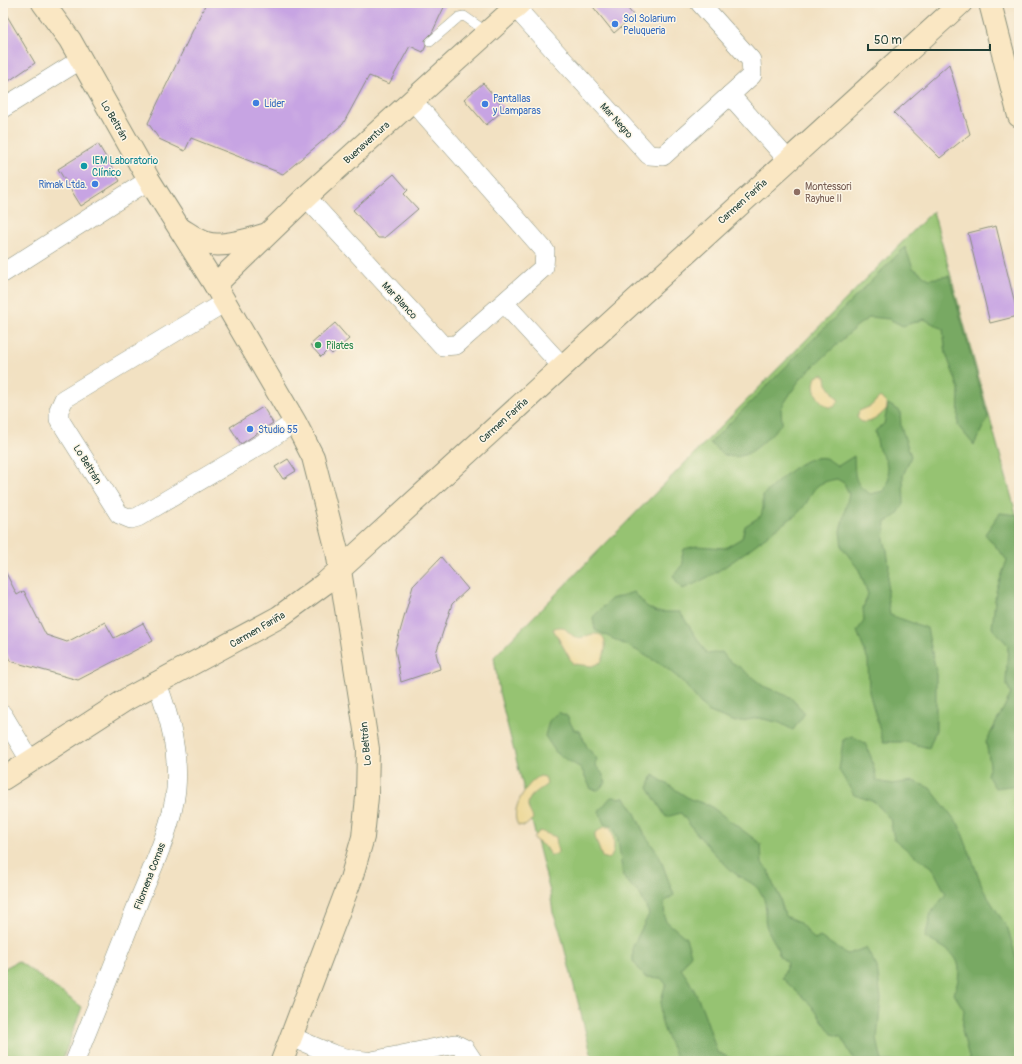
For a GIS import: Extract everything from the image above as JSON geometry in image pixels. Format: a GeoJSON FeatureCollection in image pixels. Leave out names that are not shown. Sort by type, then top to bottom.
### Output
{"type":"FeatureCollection","features":[{"type":"Feature","properties":{"kind":"street","name":"Lo Beltrán"},"geometry":{"type":"LineString","coordinates":[[43,3],[58,22],[149,180],[220,293],[295,422],[313,457],[337,551],[368,750],[367,797],[363,837],[351,879],[282,1061]]}},
{"type":"Feature","properties":{"kind":"street","name":"Mar Negro"},"geometry":{"type":"LineString","coordinates":[[517,5],[649,155],[663,156],[752,76],[751,60],[700,3]]}},
{"type":"Feature","properties":{"kind":"street","name":"Carmen Fariña"},"geometry":{"type":"LineString","coordinates":[[3,779],[103,714],[279,617],[324,584],[961,3]]}},
{"type":"Feature","properties":{"kind":"street"},"geometry":{"type":"LineString","coordinates":[[990,3],[1019,113]]}},
{"type":"Feature","properties":{"kind":"street","name":"Buenaventura"},"geometry":{"type":"LineString","coordinates":[[220,293],[265,235],[517,5]]}},
{"type":"Feature","properties":{"kind":"street"},"geometry":{"type":"LineString","coordinates":[[3,108],[80,60]]}},
{"type":"Feature","properties":{"kind":"street"},"geometry":{"type":"LineString","coordinates":[[730,96],[788,160]]}},
{"type":"Feature","properties":{"kind":"street","name":"Mar Blanco"},"geometry":{"type":"LineString","coordinates":[[306,197],[443,346],[456,345],[544,267],[545,251],[412,100]]}},
{"type":"Feature","properties":{"kind":"street"},"geometry":{"type":"LineString","coordinates":[[3,273],[149,180]]}},
{"type":"Feature","properties":{"kind":"street"},"geometry":{"type":"LineString","coordinates":[[179,227],[198,240],[208,243],[239,242],[265,235]]}},
{"type":"Feature","properties":{"kind":"street","name":"Lo Beltrán"},"geometry":{"type":"LineString","coordinates":[[220,293],[64,399],[60,410],[59,419],[120,514],[131,519],[138,517],[295,422]]}},
{"type":"Feature","properties":{"kind":"street"},"geometry":{"type":"LineString","coordinates":[[504,303],[562,366]]}},
{"type":"Feature","properties":{"kind":"street","name":"Filomena Comas"},"geometry":{"type":"LineString","coordinates":[[75,1061],[152,870],[168,825],[176,790],[176,758],[169,714],[157,683]]}},
{"type":"Feature","properties":{"kind":"street"},"geometry":{"type":"LineString","coordinates":[[3,715],[31,762]]}},
{"type":"Feature","properties":{"kind":"street"},"geometry":{"type":"LineString","coordinates":[[292,1037],[339,1056],[355,1061],[366,1061]]}},
{"type":"Feature","properties":{"kind":"street"},"geometry":{"type":"LineString","coordinates":[[372,1061],[455,1044],[465,1049],[474,1061]]}},
{"type":"Feature","properties":{"kind":"lane"},"geometry":{"type":"LineString","coordinates":[[430,42],[460,17],[464,16],[487,32]]}},
{"type":"Feature","properties":{"kind":"green space"},"geometry":{"type":"Polygon","coordinates":[[[933,211],[1019,524],[1019,1061],[593,1061],[560,931],[553,913],[550,892],[499,692],[494,657],[933,211]]]}},
{"type":"Feature","properties":{"kind":"green space"},"geometry":{"type":"Polygon","coordinates":[[[905,247],[913,268],[929,279],[949,276],[988,417],[974,445],[958,426],[959,389],[946,354],[943,329],[924,319],[903,326],[889,319],[870,317],[857,326],[800,379],[781,408],[782,423],[757,448],[742,456],[733,457],[723,454],[710,443],[905,247]]]}},
{"type":"Feature","properties":{"kind":"green space"},"geometry":{"type":"Polygon","coordinates":[[[888,404],[900,411],[901,427],[911,456],[903,476],[904,504],[897,515],[886,522],[884,540],[889,566],[887,594],[890,615],[927,628],[936,671],[936,730],[929,748],[906,742],[883,742],[869,692],[868,660],[857,631],[864,621],[863,608],[868,594],[859,570],[842,547],[840,531],[849,494],[844,483],[837,479],[827,481],[816,487],[805,505],[796,515],[733,561],[708,577],[682,589],[673,576],[683,564],[682,557],[684,549],[697,546],[725,548],[742,538],[745,526],[761,516],[763,508],[763,495],[791,470],[808,460],[825,458],[838,466],[854,456],[856,478],[860,487],[870,494],[884,491],[889,478],[886,461],[879,450],[875,431],[884,424],[888,404]]]}},
{"type":"Feature","properties":{"kind":"green space"},"geometry":{"type":"Polygon","coordinates":[[[1000,513],[1019,515],[1019,785],[995,788],[987,775],[990,765],[986,742],[1011,694],[1006,682],[1008,645],[992,628],[996,591],[1007,560],[985,534],[1000,513]]]}},
{"type":"Feature","properties":{"kind":"green space"},"geometry":{"type":"Polygon","coordinates":[[[634,592],[646,606],[657,612],[680,612],[707,654],[722,652],[728,660],[741,668],[763,686],[790,697],[805,713],[793,730],[780,723],[759,718],[735,722],[707,711],[682,681],[665,667],[636,650],[595,630],[593,617],[611,599],[634,592]]]}},
{"type":"Feature","properties":{"kind":"green space"},"geometry":{"type":"Polygon","coordinates":[[[558,712],[567,716],[574,730],[580,731],[587,747],[597,759],[595,765],[602,773],[606,783],[598,790],[591,789],[581,768],[557,754],[545,736],[549,721],[558,712]]]}},
{"type":"Feature","properties":{"kind":"green space"},"geometry":{"type":"Polygon","coordinates":[[[852,736],[865,743],[871,757],[877,781],[892,784],[913,781],[930,788],[959,825],[984,891],[1008,929],[1019,967],[1019,1061],[970,1061],[962,1031],[964,1010],[954,994],[959,973],[956,958],[944,948],[925,938],[931,913],[946,894],[932,867],[894,839],[890,819],[875,802],[854,795],[839,770],[843,740],[852,736]]]}},
{"type":"Feature","properties":{"kind":"green space"},"geometry":{"type":"Polygon","coordinates":[[[653,775],[690,799],[709,805],[761,844],[762,864],[769,871],[773,884],[779,895],[785,916],[799,922],[815,940],[820,937],[847,954],[866,948],[877,967],[881,999],[877,1039],[882,1061],[855,1061],[841,1037],[832,1034],[811,1005],[782,978],[788,963],[779,956],[776,945],[767,928],[765,920],[766,908],[764,898],[761,893],[755,886],[732,871],[711,850],[681,813],[666,817],[648,788],[653,775]]]}},
{"type":"Feature","properties":{"kind":"green space"},"geometry":{"type":"Polygon","coordinates":[[[611,797],[625,798],[634,811],[645,835],[659,855],[674,895],[664,902],[665,920],[686,938],[691,954],[681,969],[698,998],[717,1052],[737,1061],[678,1061],[662,1024],[662,996],[666,984],[661,978],[645,977],[633,961],[633,946],[649,914],[641,896],[623,877],[618,840],[613,826],[604,824],[599,811],[611,797]]]}},
{"type":"Feature","properties":{"kind":"green space"},"geometry":{"type":"Polygon","coordinates":[[[18,961],[82,1007],[62,1061],[3,1061],[3,969],[18,961]]]}},
{"type":"Feature","properties":{"kind":"sand"},"geometry":{"type":"Polygon","coordinates":[[[822,374],[826,377],[827,384],[839,401],[834,407],[828,407],[816,394],[814,386],[816,377],[822,374]]]}},
{"type":"Feature","properties":{"kind":"sand"},"geometry":{"type":"Polygon","coordinates":[[[880,397],[886,403],[887,408],[877,418],[868,422],[860,421],[857,417],[859,411],[871,406],[880,397]]]}},
{"type":"Feature","properties":{"kind":"sand"},"geometry":{"type":"Polygon","coordinates":[[[563,627],[578,638],[593,634],[603,637],[605,641],[605,650],[601,662],[592,666],[573,664],[553,629],[563,627]]]}},
{"type":"Feature","properties":{"kind":"sand"},"geometry":{"type":"Polygon","coordinates":[[[540,776],[545,777],[547,784],[534,793],[528,803],[533,819],[525,826],[518,825],[516,812],[520,798],[529,785],[540,776]]]}},
{"type":"Feature","properties":{"kind":"sand"},"geometry":{"type":"Polygon","coordinates":[[[604,827],[610,827],[614,839],[613,853],[609,859],[602,857],[595,837],[595,833],[604,827]]]}},
{"type":"Feature","properties":{"kind":"sand"},"geometry":{"type":"Polygon","coordinates":[[[540,831],[556,837],[558,853],[550,855],[545,847],[535,840],[534,837],[540,831]]]}},
{"type":"Feature","properties":{"kind":"building","name":"Lider"},"geometry":{"type":"Polygon","coordinates":[[[206,3],[446,3],[432,33],[425,40],[426,46],[423,52],[410,46],[389,84],[369,76],[343,124],[283,174],[191,138],[185,151],[159,139],[148,123],[206,3]]]}},
{"type":"Feature","properties":{"kind":"building","name":"Sol Solarium Peluqueria"},"geometry":{"type":"Polygon","coordinates":[[[590,3],[623,3],[634,16],[614,33],[590,3]]]}},
{"type":"Feature","properties":{"kind":"building"},"geometry":{"type":"Polygon","coordinates":[[[3,9],[35,63],[3,85],[3,9]]]}},
{"type":"Feature","properties":{"kind":"building"},"geometry":{"type":"Polygon","coordinates":[[[949,64],[970,134],[940,158],[894,113],[949,64]]]}},
{"type":"Feature","properties":{"kind":"building","name":"Pantallas y Lamparas"},"geometry":{"type":"Polygon","coordinates":[[[483,83],[505,109],[486,125],[464,99],[483,83]]]}},
{"type":"Feature","properties":{"kind":"building"},"geometry":{"type":"Polygon","coordinates":[[[98,144],[120,181],[81,206],[58,169],[98,144]]]}},
{"type":"Feature","properties":{"kind":"building"},"geometry":{"type":"Polygon","coordinates":[[[394,174],[408,190],[404,194],[418,209],[384,238],[378,238],[353,210],[394,174]]]}},
{"type":"Feature","properties":{"kind":"building"},"geometry":{"type":"Polygon","coordinates":[[[996,226],[1018,316],[990,323],[968,233],[996,226]]]}},
{"type":"Feature","properties":{"kind":"building"},"geometry":{"type":"Polygon","coordinates":[[[335,323],[349,339],[332,354],[328,350],[321,357],[310,345],[335,323]]]}},
{"type":"Feature","properties":{"kind":"building","name":"Studio 55"},"geometry":{"type":"Polygon","coordinates":[[[263,407],[273,423],[241,444],[230,427],[263,407]]]}},
{"type":"Feature","properties":{"kind":"building"},"geometry":{"type":"Polygon","coordinates":[[[288,459],[296,471],[283,479],[275,467],[288,459]]]}},
{"type":"Feature","properties":{"kind":"building"},"geometry":{"type":"Polygon","coordinates":[[[441,557],[468,589],[452,604],[436,653],[440,669],[401,682],[395,649],[413,586],[441,557]]]}},
{"type":"Feature","properties":{"kind":"building"},"geometry":{"type":"Polygon","coordinates":[[[3,567],[17,595],[24,591],[46,635],[67,642],[105,622],[114,638],[143,623],[153,641],[78,680],[10,661],[3,646],[3,567]]]}},
{"type":"Feature","properties":{"kind":"place","name":"Sol Solarium Peluqueria"},"geometry":{"type":"Point","coordinates":[615,24]}},
{"type":"Feature","properties":{"kind":"place","name":"Lider"},"geometry":{"type":"Point","coordinates":[256,103]}},
{"type":"Feature","properties":{"kind":"place","name":"Pantallas y Lamparas"},"geometry":{"type":"Point","coordinates":[485,104]}},
{"type":"Feature","properties":{"kind":"place","name":"IEM Laboratorio Clínico"},"geometry":{"type":"Point","coordinates":[84,166]}},
{"type":"Feature","properties":{"kind":"place","name":"Rimak Ltda."},"geometry":{"type":"Point","coordinates":[95,184]}},
{"type":"Feature","properties":{"kind":"place","name":"Montessori Rayhue II"},"geometry":{"type":"Point","coordinates":[797,192]}},
{"type":"Feature","properties":{"kind":"place","name":"Pilates"},"geometry":{"type":"Point","coordinates":[318,345]}},
{"type":"Feature","properties":{"kind":"place","name":"Studio 55"},"geometry":{"type":"Point","coordinates":[250,429]}}]}
